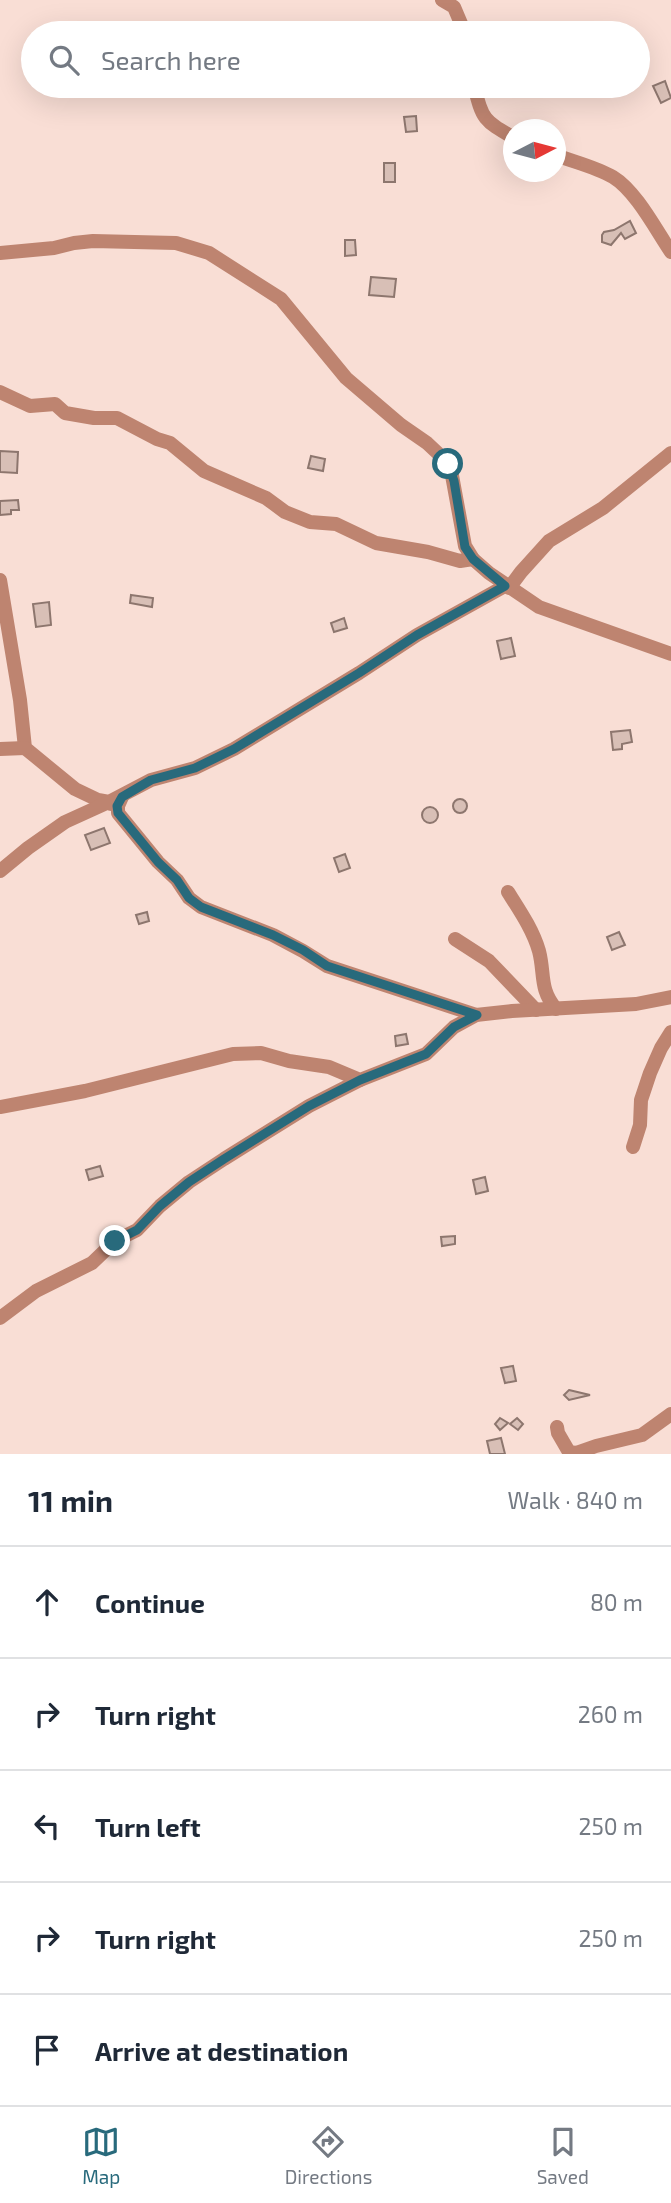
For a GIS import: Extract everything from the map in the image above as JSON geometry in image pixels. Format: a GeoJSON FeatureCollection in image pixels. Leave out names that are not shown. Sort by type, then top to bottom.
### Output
{"type":"FeatureCollection","features":[{"type":"Feature","properties":{"kind":"street"},"geometry":{"type":"LineString","coordinates":[[442,0],[454,7],[460,21]]}},
{"type":"Feature","properties":{"kind":"street"},"geometry":{"type":"LineString","coordinates":[[463,0],[464,21]]}},
{"type":"Feature","properties":{"kind":"street"},"geometry":{"type":"LineString","coordinates":[[477,98],[484,118],[503,131]]}},
{"type":"Feature","properties":{"kind":"street"},"geometry":{"type":"LineString","coordinates":[[566,159],[612,176],[621,183],[631,193],[671,252]]}},
{"type":"Feature","properties":{"kind":"street"},"geometry":{"type":"LineString","coordinates":[[0,253],[93,241],[176,243],[209,253],[281,299],[346,378],[382,410],[427,443],[448,464],[458,503],[463,542],[473,559],[507,587],[547,610],[671,654]]}},
{"type":"Feature","properties":{"kind":"street"},"geometry":{"type":"LineString","coordinates":[[0,392],[30,406],[55,404],[65,413],[94,418],[117,418],[170,443],[204,471],[266,498],[285,512],[310,522],[336,524],[376,543],[419,550],[460,561],[473,559]]}},
{"type":"Feature","properties":{"kind":"street"},"geometry":{"type":"LineString","coordinates":[[0,871],[65,822],[116,804],[151,780],[195,768],[234,749],[417,635],[507,587],[549,541],[603,508],[671,453]]}},
{"type":"Feature","properties":{"kind":"street"},"geometry":{"type":"LineString","coordinates":[[0,580],[20,700],[25,748]]}},
{"type":"Feature","properties":{"kind":"street"},"geometry":{"type":"LineString","coordinates":[[0,748],[25,748],[75,789],[98,800],[116,804],[158,862],[177,880],[189,898],[201,907],[273,935],[327,966],[477,1015]]}},
{"type":"Feature","properties":{"kind":"street"},"geometry":{"type":"LineString","coordinates":[[508,892],[535,941],[547,997],[556,1009]]}},
{"type":"Feature","properties":{"kind":"street"},"geometry":{"type":"LineString","coordinates":[[455,939],[489,961],[536,1010]]}},
{"type":"Feature","properties":{"kind":"street"},"geometry":{"type":"LineString","coordinates":[[0,1318],[19,1301],[92,1263],[115,1241],[137,1230],[189,1182],[224,1159],[309,1106],[360,1080],[426,1054],[454,1027],[477,1015],[636,1004],[671,997]]}},
{"type":"Feature","properties":{"kind":"street"},"geometry":{"type":"LineString","coordinates":[[633,1147],[640,1125],[641,1100],[650,1073],[661,1048],[670,1038]]}},
{"type":"Feature","properties":{"kind":"street"},"geometry":{"type":"LineString","coordinates":[[0,1107],[85,1091],[240,1053],[261,1053],[289,1062],[329,1067],[360,1080]]}},
{"type":"Feature","properties":{"kind":"street"},"geometry":{"type":"LineString","coordinates":[[557,1427],[569,1452],[576,1453],[642,1434],[670,1416]]}},
{"type":"Feature","properties":{"kind":"building"},"geometry":{"type":"Polygon","coordinates":[[[665,81],[671,98],[661,103],[653,86],[665,81]]]}},
{"type":"Feature","properties":{"kind":"building"},"geometry":{"type":"Polygon","coordinates":[[[416,116],[417,131],[406,132],[404,117],[416,116]]]}},
{"type":"Feature","properties":{"kind":"building"},"geometry":{"type":"Polygon","coordinates":[[[384,163],[395,163],[395,182],[384,182],[384,163]]]}},
{"type":"Feature","properties":{"kind":"building"},"geometry":{"type":"Polygon","coordinates":[[[630,221],[636,233],[625,239],[621,233],[611,245],[602,242],[604,232],[630,221]]]}},
{"type":"Feature","properties":{"kind":"building"},"geometry":{"type":"Polygon","coordinates":[[[345,240],[355,240],[356,255],[345,256],[345,240]]]}},
{"type":"Feature","properties":{"kind":"building"},"geometry":{"type":"Polygon","coordinates":[[[371,277],[396,279],[394,297],[369,295],[371,277]]]}},
{"type":"Feature","properties":{"kind":"building"},"geometry":{"type":"Polygon","coordinates":[[[0,451],[18,452],[17,473],[0,472],[0,451]]]}},
{"type":"Feature","properties":{"kind":"building"},"geometry":{"type":"Polygon","coordinates":[[[311,456],[325,459],[323,471],[308,468],[311,456]]]}},
{"type":"Feature","properties":{"kind":"building"},"geometry":{"type":"Polygon","coordinates":[[[18,500],[19,510],[0,515],[0,501],[18,500]]]}},
{"type":"Feature","properties":{"kind":"building"},"geometry":{"type":"Polygon","coordinates":[[[131,595],[153,598],[152,607],[130,603],[131,595]]]}},
{"type":"Feature","properties":{"kind":"building"},"geometry":{"type":"Polygon","coordinates":[[[49,602],[51,625],[36,627],[33,604],[49,602]]]}},
{"type":"Feature","properties":{"kind":"building"},"geometry":{"type":"Polygon","coordinates":[[[344,618],[347,628],[334,632],[331,623],[344,618]]]}},
{"type":"Feature","properties":{"kind":"building"},"geometry":{"type":"Polygon","coordinates":[[[511,638],[515,656],[501,659],[497,641],[511,638]]]}},
{"type":"Feature","properties":{"kind":"building"},"geometry":{"type":"Polygon","coordinates":[[[630,730],[632,742],[622,744],[622,749],[613,750],[611,732],[630,730]]]}},
{"type":"Feature","properties":{"kind":"building"},"geometry":{"type":"Polygon","coordinates":[[[457,799],[463,799],[467,806],[463,813],[457,813],[453,809],[453,803],[457,799]]]}},
{"type":"Feature","properties":{"kind":"building"},"geometry":{"type":"Polygon","coordinates":[[[427,807],[433,807],[438,815],[436,821],[427,823],[422,818],[422,812],[427,807]]]}},
{"type":"Feature","properties":{"kind":"building"},"geometry":{"type":"Polygon","coordinates":[[[104,828],[110,843],[91,850],[85,835],[104,828]]]}},
{"type":"Feature","properties":{"kind":"building"},"geometry":{"type":"Polygon","coordinates":[[[345,854],[350,868],[339,872],[334,858],[345,854]]]}},
{"type":"Feature","properties":{"kind":"building"},"geometry":{"type":"Polygon","coordinates":[[[147,912],[149,921],[139,924],[136,915],[147,912]]]}},
{"type":"Feature","properties":{"kind":"building"},"geometry":{"type":"Polygon","coordinates":[[[619,932],[625,945],[612,950],[607,937],[619,932]]]}},
{"type":"Feature","properties":{"kind":"building"},"geometry":{"type":"Polygon","coordinates":[[[406,1034],[408,1044],[396,1046],[395,1036],[406,1034]]]}},
{"type":"Feature","properties":{"kind":"building"},"geometry":{"type":"Polygon","coordinates":[[[100,1166],[103,1176],[89,1180],[86,1170],[100,1166]]]}},
{"type":"Feature","properties":{"kind":"building"},"geometry":{"type":"Polygon","coordinates":[[[485,1177],[488,1191],[476,1194],[473,1180],[485,1177]]]}},
{"type":"Feature","properties":{"kind":"building"},"geometry":{"type":"Polygon","coordinates":[[[455,1236],[455,1244],[442,1246],[441,1237],[455,1236]]]}},
{"type":"Feature","properties":{"kind":"building"},"geometry":{"type":"Polygon","coordinates":[[[513,1366],[516,1381],[505,1383],[501,1368],[513,1366]]]}},
{"type":"Feature","properties":{"kind":"building"},"geometry":{"type":"Polygon","coordinates":[[[569,1390],[590,1395],[569,1400],[564,1395],[569,1390]]]}},
{"type":"Feature","properties":{"kind":"building"},"geometry":{"type":"Polygon","coordinates":[[[500,1418],[508,1423],[500,1430],[495,1424],[500,1418]]]}},
{"type":"Feature","properties":{"kind":"building"},"geometry":{"type":"Polygon","coordinates":[[[517,1418],[523,1424],[518,1430],[510,1424],[517,1418]]]}},
{"type":"Feature","properties":{"kind":"building"},"geometry":{"type":"Polygon","coordinates":[[[501,1438],[505,1454],[490,1454],[487,1441],[501,1438]]]}},
{"type":"Feature","properties":{"kind":"route"},"geometry":{"type":"LineString","coordinates":[[115,1241],[132,1234],[189,1182],[283,1122],[360,1080],[426,1054],[454,1027],[477,1015],[327,966],[273,935],[201,907],[189,898],[177,880],[158,862],[117,809],[122,797],[143,784],[216,759],[417,635],[505,586],[473,559],[465,547],[454,481],[448,464]]}}]}
